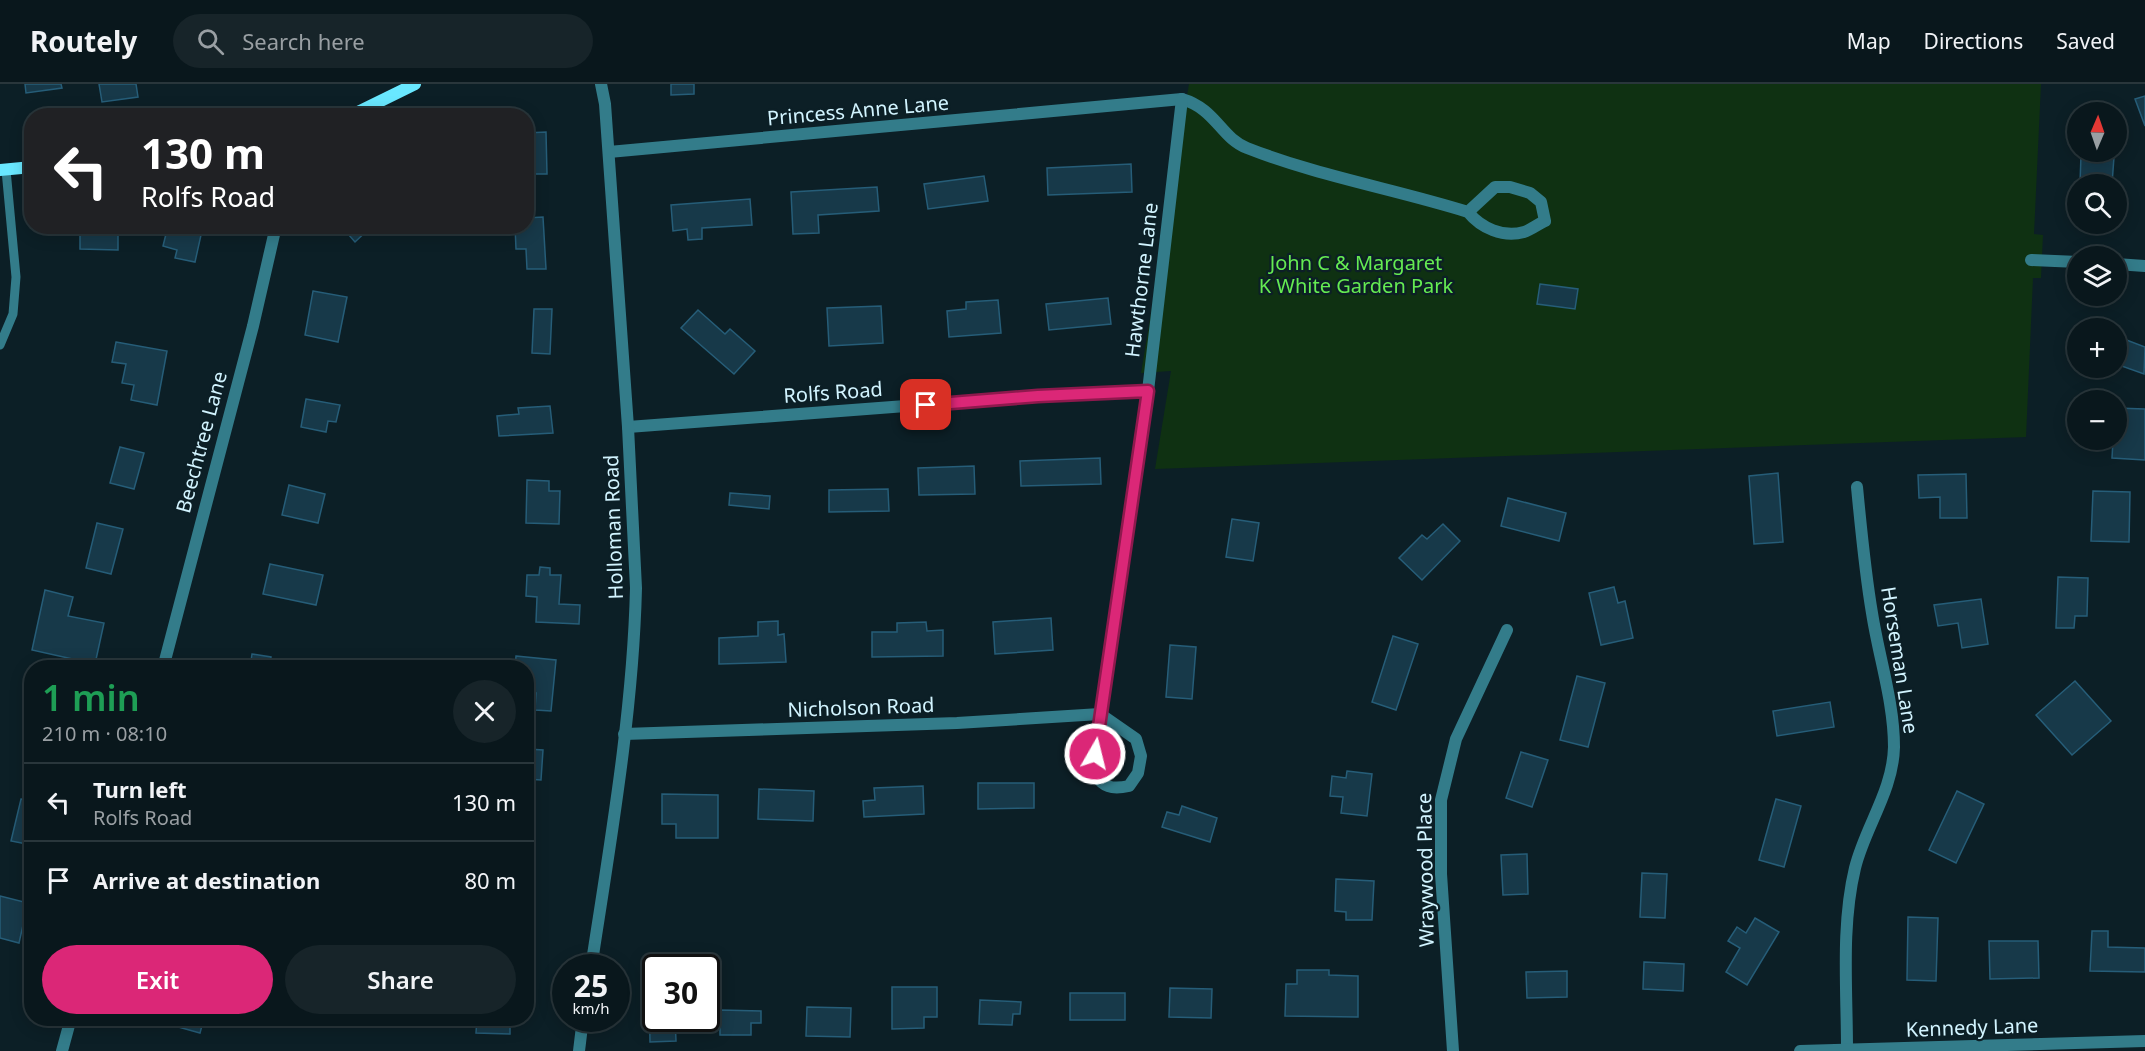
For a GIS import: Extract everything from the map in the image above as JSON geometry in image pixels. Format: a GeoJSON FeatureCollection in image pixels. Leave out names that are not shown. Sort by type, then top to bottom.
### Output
{"type":"FeatureCollection","features":[{"type":"Feature","properties":{"kind":"main road"},"geometry":{"type":"LineString","coordinates":[[366,108],[415,84]]}},
{"type":"Feature","properties":{"kind":"main road"},"geometry":{"type":"LineString","coordinates":[[3,170],[24,168]]}},
{"type":"Feature","properties":{"kind":"street","name":"Holloman Road"},"geometry":{"type":"LineString","coordinates":[[593,954],[624,734],[635,637],[636,598],[628,427],[609,152],[601,84]]}},
{"type":"Feature","properties":{"kind":"street","name":"Princess Anne Lane"},"geometry":{"type":"LineString","coordinates":[[609,152],[1182,99]]}},
{"type":"Feature","properties":{"kind":"street"},"geometry":{"type":"LineString","coordinates":[[1182,99],[1197,104],[1210,114],[1244,147],[1316,171],[1468,212],[1482,225],[1500,233],[1524,232],[1545,221],[1541,202],[1530,193],[1510,187],[1495,187],[1468,212]]}},
{"type":"Feature","properties":{"kind":"street","name":"Hawthorne Lane"},"geometry":{"type":"LineString","coordinates":[[1101,714],[1136,739],[1141,756],[1138,773],[1129,786],[1115,789],[1103,786],[1093,773],[1101,714],[1148,391],[1182,99]]}},
{"type":"Feature","properties":{"kind":"street","name":"Beechtree Lane"},"geometry":{"type":"LineString","coordinates":[[165,660],[253,326],[274,234]]}},
{"type":"Feature","properties":{"kind":"street"},"geometry":{"type":"LineString","coordinates":[[2031,260],[2067,262]]}},
{"type":"Feature","properties":{"kind":"street"},"geometry":{"type":"LineString","coordinates":[[2127,265],[2145,266]]}},
{"type":"Feature","properties":{"kind":"street","name":"Rolfs Road"},"geometry":{"type":"LineString","coordinates":[[628,427],[1038,396],[1148,391]]}},
{"type":"Feature","properties":{"kind":"street","name":"Horseman Lane"},"geometry":{"type":"LineString","coordinates":[[1847,1048],[1849,898],[1856,865],[1889,779],[1894,749],[1892,716],[1872,614],[1857,487]]}},
{"type":"Feature","properties":{"kind":"street","name":"Wraywood Place"},"geometry":{"type":"LineString","coordinates":[[1453,1051],[1441,874],[1441,800],[1456,739],[1507,630]]}},
{"type":"Feature","properties":{"kind":"street","name":"Nicholson Road"},"geometry":{"type":"LineString","coordinates":[[624,734],[957,723],[1101,714]]}},
{"type":"Feature","properties":{"kind":"street"},"geometry":{"type":"LineString","coordinates":[[62,1051],[69,1026]]}},
{"type":"Feature","properties":{"kind":"street"},"geometry":{"type":"LineString","coordinates":[[579,1051],[581,1032]]}},
{"type":"Feature","properties":{"kind":"street","name":"Kennedy Lane"},"geometry":{"type":"LineString","coordinates":[[1800,1051],[2145,1041]]}},
{"type":"Feature","properties":{"kind":"lane"},"geometry":{"type":"LineString","coordinates":[[0,345],[13,314],[16,277],[3,170]]}},
{"type":"Feature","properties":{"kind":"green space","name":"John C & Margaret K White Garden Park"},"geometry":{"type":"Polygon","coordinates":[[[1189,84],[2041,84],[2034,234],[2043,235],[2041,278],[2033,278],[2026,437],[1155,469],[1171,371],[1141,373],[1189,84]]]}},
{"type":"Feature","properties":{"kind":"building"},"geometry":{"type":"Polygon","coordinates":[[[25,84],[61,84],[62,88],[26,93],[25,84]]]}},
{"type":"Feature","properties":{"kind":"building"},"geometry":{"type":"Polygon","coordinates":[[[99,84],[136,84],[138,97],[102,102],[99,84]]]}},
{"type":"Feature","properties":{"kind":"building"},"geometry":{"type":"Polygon","coordinates":[[[671,84],[694,84],[694,94],[671,95],[671,84]]]}},
{"type":"Feature","properties":{"kind":"building"},"geometry":{"type":"Polygon","coordinates":[[[2145,96],[2145,126],[2135,99],[2145,96]]]}},
{"type":"Feature","properties":{"kind":"building"},"geometry":{"type":"Polygon","coordinates":[[[546,132],[547,174],[534,174],[534,133],[546,132]]]}},
{"type":"Feature","properties":{"kind":"building"},"geometry":{"type":"Polygon","coordinates":[[[2081,162],[2114,162],[2113,174],[2080,174],[2081,162]]]}},
{"type":"Feature","properties":{"kind":"building"},"geometry":{"type":"Polygon","coordinates":[[[1131,164],[1132,192],[1048,195],[1047,168],[1131,164]]]}},
{"type":"Feature","properties":{"kind":"building"},"geometry":{"type":"Polygon","coordinates":[[[984,176],[988,201],[928,209],[924,184],[984,176]]]}},
{"type":"Feature","properties":{"kind":"building"},"geometry":{"type":"Polygon","coordinates":[[[877,187],[879,211],[818,215],[819,233],[793,234],[791,192],[877,187]]]}},
{"type":"Feature","properties":{"kind":"building"},"geometry":{"type":"Polygon","coordinates":[[[750,199],[752,225],[702,228],[702,239],[688,240],[687,229],[673,231],[671,205],[750,199]]]}},
{"type":"Feature","properties":{"kind":"building"},"geometry":{"type":"Polygon","coordinates":[[[543,217],[546,269],[527,269],[526,249],[516,249],[515,234],[534,234],[534,218],[543,217]]]}},
{"type":"Feature","properties":{"kind":"building"},"geometry":{"type":"Polygon","coordinates":[[[80,234],[118,234],[118,250],[80,249],[80,234]]]}},
{"type":"Feature","properties":{"kind":"building"},"geometry":{"type":"Polygon","coordinates":[[[166,234],[201,234],[195,262],[175,258],[177,250],[163,246],[166,234]]]}},
{"type":"Feature","properties":{"kind":"building"},"geometry":{"type":"Polygon","coordinates":[[[348,234],[364,234],[355,242],[348,234]]]}},
{"type":"Feature","properties":{"kind":"building"},"geometry":{"type":"Polygon","coordinates":[[[1540,284],[1578,289],[1575,309],[1537,304],[1540,284]]]}},
{"type":"Feature","properties":{"kind":"building"},"geometry":{"type":"Polygon","coordinates":[[[313,291],[347,297],[338,342],[305,335],[313,291]]]}},
{"type":"Feature","properties":{"kind":"building"},"geometry":{"type":"Polygon","coordinates":[[[1108,298],[1111,324],[1049,330],[1046,304],[1108,298]]]}},
{"type":"Feature","properties":{"kind":"building"},"geometry":{"type":"Polygon","coordinates":[[[998,300],[1001,333],[949,337],[947,311],[966,309],[966,302],[998,300]]]}},
{"type":"Feature","properties":{"kind":"building"},"geometry":{"type":"Polygon","coordinates":[[[881,306],[883,343],[829,346],[827,308],[881,306]]]}},
{"type":"Feature","properties":{"kind":"building"},"geometry":{"type":"Polygon","coordinates":[[[534,309],[552,309],[550,354],[532,353],[534,309]]]}},
{"type":"Feature","properties":{"kind":"building"},"geometry":{"type":"Polygon","coordinates":[[[698,310],[725,334],[730,329],[755,351],[734,374],[681,328],[698,310]]]}},
{"type":"Feature","properties":{"kind":"building"},"geometry":{"type":"Polygon","coordinates":[[[2127,340],[2145,347],[2144,374],[2127,368],[2127,340]]]}},
{"type":"Feature","properties":{"kind":"building"},"geometry":{"type":"Polygon","coordinates":[[[116,342],[167,351],[157,405],[131,400],[134,385],[122,383],[126,364],[112,362],[116,342]]]}},
{"type":"Feature","properties":{"kind":"building"},"geometry":{"type":"Polygon","coordinates":[[[306,399],[340,405],[336,422],[328,421],[326,432],[301,427],[306,399]]]}},
{"type":"Feature","properties":{"kind":"building"},"geometry":{"type":"Polygon","coordinates":[[[550,406],[553,433],[499,436],[497,416],[519,414],[518,408],[550,406]]]}},
{"type":"Feature","properties":{"kind":"building"},"geometry":{"type":"Polygon","coordinates":[[[2127,408],[2145,409],[2145,460],[2112,458],[2112,450],[2127,450],[2127,408]]]}},
{"type":"Feature","properties":{"kind":"building"},"geometry":{"type":"Polygon","coordinates":[[[120,447],[144,453],[134,489],[110,483],[120,447]]]}},
{"type":"Feature","properties":{"kind":"building"},"geometry":{"type":"Polygon","coordinates":[[[1100,458],[1101,484],[1021,486],[1020,461],[1100,458]]]}},
{"type":"Feature","properties":{"kind":"building"},"geometry":{"type":"Polygon","coordinates":[[[974,466],[975,494],[919,495],[918,468],[974,466]]]}},
{"type":"Feature","properties":{"kind":"building"},"geometry":{"type":"Polygon","coordinates":[[[1778,473],[1783,542],[1754,544],[1749,476],[1778,473]]]}},
{"type":"Feature","properties":{"kind":"building"},"geometry":{"type":"Polygon","coordinates":[[[1966,474],[1967,518],[1940,518],[1940,497],[1919,498],[1918,475],[1966,474]]]}},
{"type":"Feature","properties":{"kind":"building"},"geometry":{"type":"Polygon","coordinates":[[[527,480],[549,481],[549,491],[560,491],[559,524],[526,523],[527,480]]]}},
{"type":"Feature","properties":{"kind":"building"},"geometry":{"type":"Polygon","coordinates":[[[289,485],[325,494],[318,523],[282,515],[289,485]]]}},
{"type":"Feature","properties":{"kind":"building"},"geometry":{"type":"Polygon","coordinates":[[[888,489],[889,511],[829,512],[829,490],[888,489]]]}},
{"type":"Feature","properties":{"kind":"building"},"geometry":{"type":"Polygon","coordinates":[[[2093,491],[2130,492],[2129,542],[2091,541],[2093,491]]]}},
{"type":"Feature","properties":{"kind":"building"},"geometry":{"type":"Polygon","coordinates":[[[730,493],[770,496],[769,509],[729,505],[730,493]]]}},
{"type":"Feature","properties":{"kind":"building"},"geometry":{"type":"Polygon","coordinates":[[[1508,498],[1566,513],[1559,541],[1501,526],[1508,498]]]}},
{"type":"Feature","properties":{"kind":"building"},"geometry":{"type":"Polygon","coordinates":[[[1232,519],[1259,523],[1253,561],[1226,557],[1232,519]]]}},
{"type":"Feature","properties":{"kind":"building"},"geometry":{"type":"Polygon","coordinates":[[[97,523],[123,529],[111,574],[86,568],[97,523]]]}},
{"type":"Feature","properties":{"kind":"building"},"geometry":{"type":"Polygon","coordinates":[[[1443,524],[1460,541],[1422,580],[1399,558],[1422,535],[1427,539],[1443,524]]]}},
{"type":"Feature","properties":{"kind":"building"},"geometry":{"type":"Polygon","coordinates":[[[270,564],[323,575],[316,605],[263,594],[270,564]]]}},
{"type":"Feature","properties":{"kind":"building"},"geometry":{"type":"Polygon","coordinates":[[[540,567],[550,568],[550,575],[561,575],[559,604],[580,605],[579,624],[536,622],[537,597],[526,596],[527,575],[539,575],[540,567]]]}},
{"type":"Feature","properties":{"kind":"building"},"geometry":{"type":"Polygon","coordinates":[[[2058,577],[2088,578],[2087,616],[2075,616],[2074,628],[2056,628],[2058,577]]]}},
{"type":"Feature","properties":{"kind":"building"},"geometry":{"type":"Polygon","coordinates":[[[1614,587],[1618,603],[1625,601],[1633,638],[1601,645],[1589,593],[1614,587]]]}},
{"type":"Feature","properties":{"kind":"building"},"geometry":{"type":"Polygon","coordinates":[[[45,590],[73,597],[68,616],[104,623],[96,660],[77,660],[32,650],[45,590]]]}},
{"type":"Feature","properties":{"kind":"building"},"geometry":{"type":"Polygon","coordinates":[[[1981,599],[1988,644],[1962,648],[1958,623],[1938,626],[1934,605],[1981,599]]]}},
{"type":"Feature","properties":{"kind":"building"},"geometry":{"type":"Polygon","coordinates":[[[1051,618],[1053,650],[995,654],[993,622],[1051,618]]]}},
{"type":"Feature","properties":{"kind":"building"},"geometry":{"type":"Polygon","coordinates":[[[778,621],[778,635],[784,634],[786,662],[719,664],[719,638],[758,636],[758,622],[778,621]]]}},
{"type":"Feature","properties":{"kind":"building"},"geometry":{"type":"Polygon","coordinates":[[[926,622],[927,631],[943,630],[943,656],[872,657],[872,632],[897,632],[897,623],[926,622]]]}},
{"type":"Feature","properties":{"kind":"building"},"geometry":{"type":"Polygon","coordinates":[[[1393,636],[1418,644],[1396,710],[1372,702],[1393,636]]]}},
{"type":"Feature","properties":{"kind":"building"},"geometry":{"type":"Polygon","coordinates":[[[1170,645],[1196,647],[1192,699],[1166,697],[1170,645]]]}},
{"type":"Feature","properties":{"kind":"building"},"geometry":{"type":"Polygon","coordinates":[[[252,654],[271,657],[271,660],[251,660],[252,654]]]}},
{"type":"Feature","properties":{"kind":"building"},"geometry":{"type":"Polygon","coordinates":[[[516,656],[556,660],[551,711],[535,710],[534,660],[516,660],[516,656]]]}},
{"type":"Feature","properties":{"kind":"building"},"geometry":{"type":"Polygon","coordinates":[[[1577,676],[1605,683],[1588,747],[1560,740],[1577,676]]]}},
{"type":"Feature","properties":{"kind":"building"},"geometry":{"type":"Polygon","coordinates":[[[2075,681],[2111,721],[2072,755],[2036,715],[2075,681]]]}},
{"type":"Feature","properties":{"kind":"building"},"geometry":{"type":"Polygon","coordinates":[[[1830,702],[1834,727],[1777,736],[1773,711],[1830,702]]]}},
{"type":"Feature","properties":{"kind":"building"},"geometry":{"type":"Polygon","coordinates":[[[534,749],[543,750],[541,780],[534,780],[534,749]]]}},
{"type":"Feature","properties":{"kind":"building"},"geometry":{"type":"Polygon","coordinates":[[[1521,752],[1548,760],[1532,807],[1506,798],[1521,752]]]}},
{"type":"Feature","properties":{"kind":"building"},"geometry":{"type":"Polygon","coordinates":[[[1347,771],[1372,774],[1367,816],[1341,813],[1343,797],[1330,796],[1332,776],[1346,778],[1347,771]]]}},
{"type":"Feature","properties":{"kind":"building"},"geometry":{"type":"Polygon","coordinates":[[[978,783],[1034,783],[1034,808],[978,809],[978,783]]]}},
{"type":"Feature","properties":{"kind":"building"},"geometry":{"type":"Polygon","coordinates":[[[923,786],[924,814],[864,817],[863,801],[875,800],[874,788],[923,786]]]}},
{"type":"Feature","properties":{"kind":"building"},"geometry":{"type":"Polygon","coordinates":[[[759,789],[814,791],[813,821],[758,819],[759,789]]]}},
{"type":"Feature","properties":{"kind":"building"},"geometry":{"type":"Polygon","coordinates":[[[1957,791],[1984,804],[1956,863],[1929,850],[1957,791]]]}},
{"type":"Feature","properties":{"kind":"building"},"geometry":{"type":"Polygon","coordinates":[[[662,794],[718,795],[718,838],[676,838],[676,824],[662,824],[662,794]]]}},
{"type":"Feature","properties":{"kind":"building"},"geometry":{"type":"Polygon","coordinates":[[[21,799],[24,800],[24,843],[11,841],[21,799]]]}},
{"type":"Feature","properties":{"kind":"building"},"geometry":{"type":"Polygon","coordinates":[[[1776,799],[1801,806],[1784,867],[1759,860],[1776,799]]]}},
{"type":"Feature","properties":{"kind":"building"},"geometry":{"type":"Polygon","coordinates":[[[1182,806],[1217,818],[1210,842],[1162,827],[1167,812],[1179,815],[1182,806]]]}},
{"type":"Feature","properties":{"kind":"building"},"geometry":{"type":"Polygon","coordinates":[[[1527,854],[1528,894],[1503,895],[1501,855],[1527,854]]]}},
{"type":"Feature","properties":{"kind":"building"},"geometry":{"type":"Polygon","coordinates":[[[1642,873],[1667,874],[1665,918],[1640,917],[1642,873]]]}},
{"type":"Feature","properties":{"kind":"building"},"geometry":{"type":"Polygon","coordinates":[[[1336,879],[1374,881],[1372,920],[1346,920],[1346,912],[1335,911],[1336,879]]]}},
{"type":"Feature","properties":{"kind":"building"},"geometry":{"type":"Polygon","coordinates":[[[0,896],[24,902],[24,921],[19,943],[0,938],[0,896]]]}},
{"type":"Feature","properties":{"kind":"building"},"geometry":{"type":"Polygon","coordinates":[[[1908,917],[1938,918],[1936,981],[1907,980],[1908,917]]]}},
{"type":"Feature","properties":{"kind":"building"},"geometry":{"type":"Polygon","coordinates":[[[1755,918],[1779,932],[1747,985],[1726,972],[1740,948],[1728,941],[1737,927],[1746,933],[1755,918]]]}},
{"type":"Feature","properties":{"kind":"building"},"geometry":{"type":"Polygon","coordinates":[[[2092,931],[2108,931],[2108,947],[2145,948],[2145,972],[2090,971],[2092,931]]]}},
{"type":"Feature","properties":{"kind":"building"},"geometry":{"type":"Polygon","coordinates":[[[1989,941],[2038,941],[2039,978],[1990,979],[1989,941]]]}},
{"type":"Feature","properties":{"kind":"building"},"geometry":{"type":"Polygon","coordinates":[[[1644,962],[1684,964],[1683,991],[1643,989],[1644,962]]]}},
{"type":"Feature","properties":{"kind":"building"},"geometry":{"type":"Polygon","coordinates":[[[1297,970],[1329,970],[1329,975],[1358,976],[1358,1017],[1285,1016],[1286,984],[1297,984],[1297,970]]]}},
{"type":"Feature","properties":{"kind":"building"},"geometry":{"type":"Polygon","coordinates":[[[1567,971],[1567,997],[1527,998],[1526,972],[1567,971]]]}},
{"type":"Feature","properties":{"kind":"building"},"geometry":{"type":"Polygon","coordinates":[[[892,987],[937,987],[937,1017],[924,1017],[924,1028],[892,1029],[892,987]]]}},
{"type":"Feature","properties":{"kind":"building"},"geometry":{"type":"Polygon","coordinates":[[[1170,988],[1212,989],[1211,1018],[1169,1017],[1170,988]]]}},
{"type":"Feature","properties":{"kind":"building"},"geometry":{"type":"Polygon","coordinates":[[[1070,993],[1125,993],[1125,1020],[1070,1020],[1070,993]]]}},
{"type":"Feature","properties":{"kind":"building"},"geometry":{"type":"Polygon","coordinates":[[[980,1000],[1021,1002],[1020,1014],[1013,1014],[1012,1025],[979,1024],[980,1000]]]}},
{"type":"Feature","properties":{"kind":"building"},"geometry":{"type":"Polygon","coordinates":[[[807,1007],[851,1008],[850,1037],[806,1036],[807,1007]]]}},
{"type":"Feature","properties":{"kind":"building"},"geometry":{"type":"Polygon","coordinates":[[[720,1010],[761,1011],[761,1023],[751,1023],[751,1035],[720,1035],[720,1010]]]}},
{"type":"Feature","properties":{"kind":"building"},"geometry":{"type":"Polygon","coordinates":[[[175,1026],[202,1026],[200,1033],[175,1026]]]}},
{"type":"Feature","properties":{"kind":"building"},"geometry":{"type":"Polygon","coordinates":[[[476,1026],[510,1026],[510,1034],[476,1033],[476,1026]]]}},
{"type":"Feature","properties":{"kind":"building"},"geometry":{"type":"Polygon","coordinates":[[[650,1032],[676,1032],[676,1041],[650,1042],[650,1032]]]}},
{"type":"Feature","properties":{"kind":"route"},"geometry":{"type":"LineString","coordinates":[[926,405],[1038,396],[1148,391],[1095,754]]}}]}
